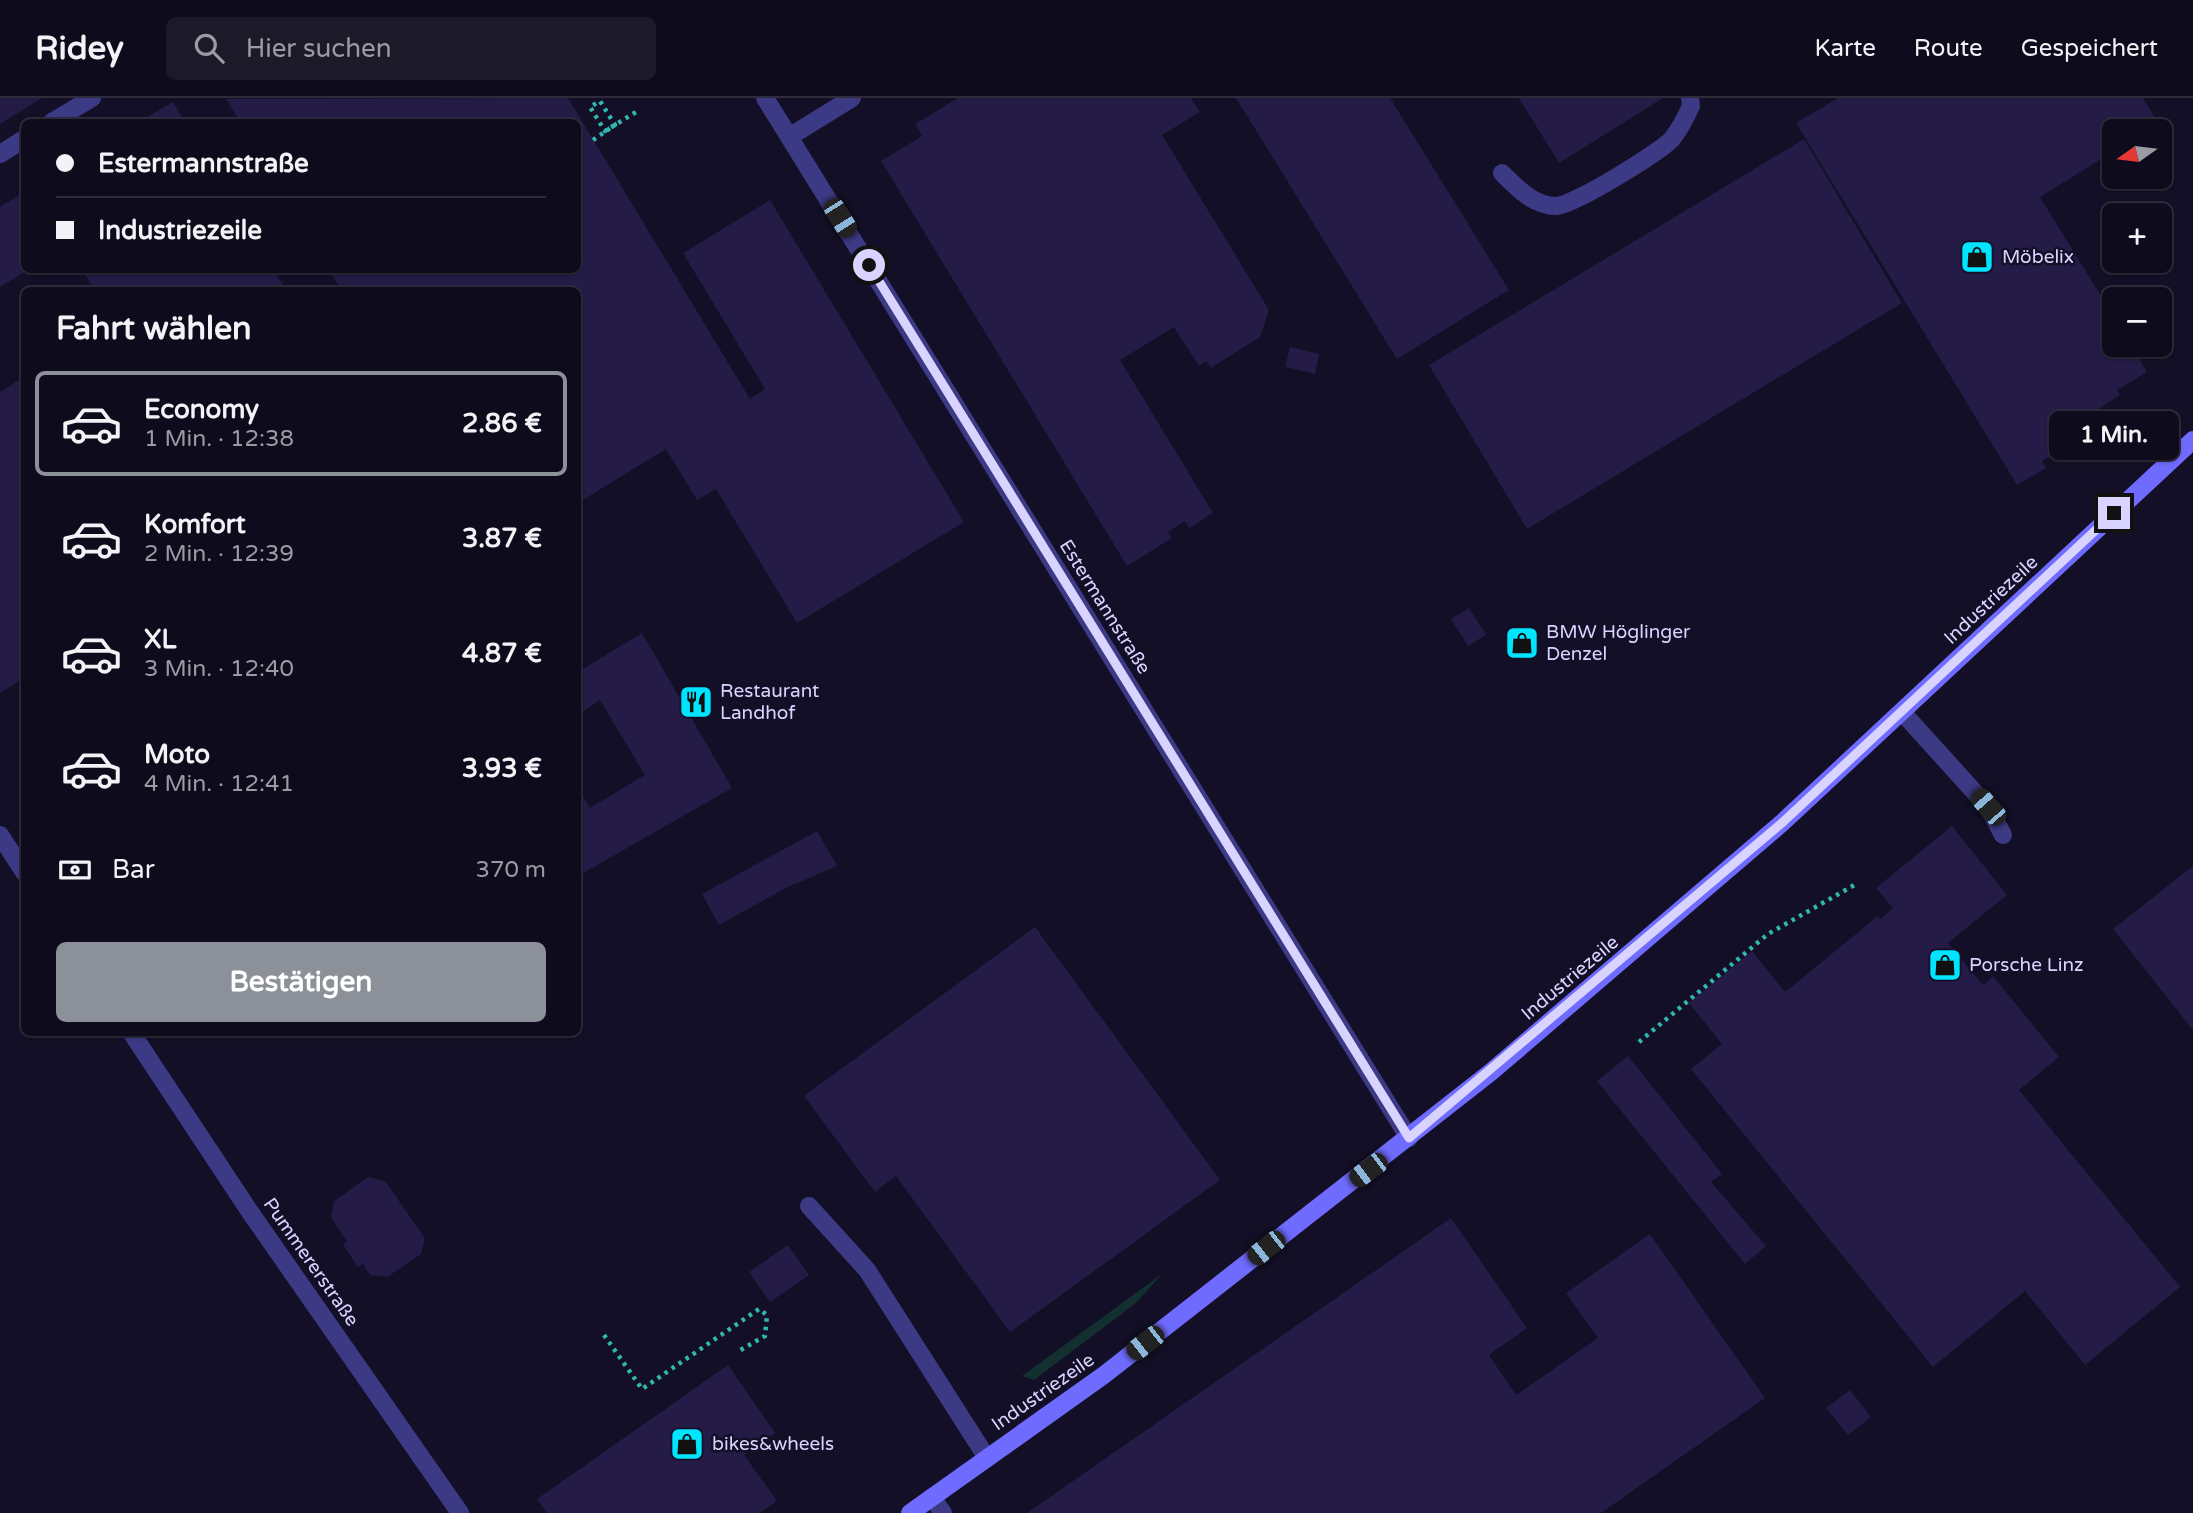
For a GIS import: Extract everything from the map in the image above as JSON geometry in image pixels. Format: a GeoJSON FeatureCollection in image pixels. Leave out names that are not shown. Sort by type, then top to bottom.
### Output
{"type":"FeatureCollection","features":[{"type":"Feature","properties":{"kind":"main road","name":"Industriezeile"},"geometry":{"type":"LineString","coordinates":[[910,1513],[1104,1375],[1409,1138],[1773,831],[2193,440]]}},
{"type":"Feature","properties":{"kind":"street"},"geometry":{"type":"LineString","coordinates":[[57,119],[92,98]]}},
{"type":"Feature","properties":{"kind":"street","name":"Estermannstraße"},"geometry":{"type":"LineString","coordinates":[[765,98],[1409,1138]]}},
{"type":"Feature","properties":{"kind":"street"},"geometry":{"type":"LineString","coordinates":[[789,137],[852,98]]}},
{"type":"Feature","properties":{"kind":"street"},"geometry":{"type":"LineString","coordinates":[[1502,173],[1521,192],[1538,201],[1557,206],[1578,198],[1671,140],[1691,106],[1690,98]]}},
{"type":"Feature","properties":{"kind":"street"},"geometry":{"type":"LineString","coordinates":[[0,154],[21,141]]}},
{"type":"Feature","properties":{"kind":"street"},"geometry":{"type":"LineString","coordinates":[[1902,712],[2008,830]]}},
{"type":"Feature","properties":{"kind":"street"},"geometry":{"type":"LineString","coordinates":[[0,835],[21,867]]}},
{"type":"Feature","properties":{"kind":"street","name":"Pummererstraße"},"geometry":{"type":"LineString","coordinates":[[134,1036],[250,1212],[460,1513]]}},
{"type":"Feature","properties":{"kind":"street"},"geometry":{"type":"LineString","coordinates":[[808,1206],[867,1270],[987,1458]]}},
{"type":"Feature","properties":{"kind":"street"},"geometry":{"type":"LineString","coordinates":[[932,1497],[943,1513]]}},
{"type":"Feature","properties":{"kind":"path"},"geometry":{"type":"LineString","coordinates":[[600,101],[615,125],[604,131],[590,107],[600,101]]}},
{"type":"Feature","properties":{"kind":"path"},"geometry":{"type":"LineString","coordinates":[[593,140],[636,112]]}},
{"type":"Feature","properties":{"kind":"path"},"geometry":{"type":"LineString","coordinates":[[1639,1042],[1768,934],[1858,883]]}},
{"type":"Feature","properties":{"kind":"path"},"geometry":{"type":"LineString","coordinates":[[604,1335],[642,1389],[759,1309],[767,1315],[765,1336],[739,1351]]}},
{"type":"Feature","properties":{"kind":"green space"},"geometry":{"type":"Polygon","coordinates":[[[1162,1274],[1136,1303],[1034,1380],[1022,1376],[1162,1274]]]}},
{"type":"Feature","properties":{"kind":"building"},"geometry":{"type":"Polygon","coordinates":[[[0,98],[42,98],[0,124],[0,98]]]}},
{"type":"Feature","properties":{"kind":"building"},"geometry":{"type":"Polygon","coordinates":[[[568,98],[581,119],[238,119],[226,99],[568,98]]]}},
{"type":"Feature","properties":{"kind":"building"},"geometry":{"type":"Polygon","coordinates":[[[958,98],[1191,98],[1200,112],[1162,135],[1269,310],[1260,337],[1211,368],[1206,361],[1199,366],[1174,327],[1120,360],[1213,513],[1189,528],[1185,521],[1168,532],[1172,538],[1127,566],[881,161],[922,136],[915,124],[958,98]]]}},
{"type":"Feature","properties":{"kind":"building"},"geometry":{"type":"Polygon","coordinates":[[[1236,98],[1390,98],[1509,290],[1397,359],[1236,98]]]}},
{"type":"Feature","properties":{"kind":"building"},"geometry":{"type":"Polygon","coordinates":[[[1519,98],[1663,98],[1559,163],[1519,98]]]}},
{"type":"Feature","properties":{"kind":"building","name":"Möbelix"},"geometry":{"type":"Polygon","coordinates":[[[1838,98],[2143,98],[2156,119],[2102,119],[2102,158],[2040,197],[2102,298],[2102,357],[2138,357],[2147,372],[2117,390],[2120,395],[2092,413],[2096,419],[2067,438],[2071,444],[2042,461],[2046,468],[2017,485],[1796,123],[1838,98]]]}},
{"type":"Feature","properties":{"kind":"building"},"geometry":{"type":"Polygon","coordinates":[[[173,102],[183,119],[144,119],[173,102]]]}},
{"type":"Feature","properties":{"kind":"building"},"geometry":{"type":"Polygon","coordinates":[[[581,120],[750,399],[765,389],[683,253],[770,200],[964,522],[797,623],[716,489],[697,500],[666,449],[581,501],[581,287],[340,287],[331,273],[581,273],[581,120]]]}},
{"type":"Feature","properties":{"kind":"building"},"geometry":{"type":"Polygon","coordinates":[[[1804,139],[1902,303],[1527,529],[1429,365],[1804,139]]]}},
{"type":"Feature","properties":{"kind":"building"},"geometry":{"type":"Polygon","coordinates":[[[21,194],[23,273],[0,287],[0,207],[21,194]]]}},
{"type":"Feature","properties":{"kind":"building"},"geometry":{"type":"Polygon","coordinates":[[[84,273],[276,273],[284,287],[93,287],[84,273]]]}},
{"type":"Feature","properties":{"kind":"building"},"geometry":{"type":"Polygon","coordinates":[[[1290,347],[1319,354],[1315,374],[1285,367],[1290,347]]]}},
{"type":"Feature","properties":{"kind":"building"},"geometry":{"type":"Polygon","coordinates":[[[21,379],[21,680],[0,693],[0,392],[21,379]]]}},
{"type":"Feature","properties":{"kind":"building"},"geometry":{"type":"Polygon","coordinates":[[[1469,608],[1486,635],[1468,646],[1451,619],[1469,608]]]}},
{"type":"Feature","properties":{"kind":"building"},"geometry":{"type":"Polygon","coordinates":[[[642,633],[732,788],[581,874],[581,792],[590,808],[645,775],[600,700],[581,712],[581,670],[642,633]]]}},
{"type":"Feature","properties":{"kind":"building"},"geometry":{"type":"Polygon","coordinates":[[[1952,826],[2007,895],[1948,943],[1983,985],[1993,976],[2059,1057],[2019,1090],[2180,1287],[2085,1365],[2025,1291],[1933,1367],[1691,1069],[1722,1044],[1689,1003],[1752,951],[1785,992],[1878,916],[1880,919],[1893,908],[1876,888],[1952,826]]]}},
{"type":"Feature","properties":{"kind":"building"},"geometry":{"type":"Polygon","coordinates":[[[817,831],[837,866],[788,887],[719,925],[702,894],[817,831]]]}},
{"type":"Feature","properties":{"kind":"building"},"geometry":{"type":"Polygon","coordinates":[[[2193,866],[2193,1030],[2113,929],[2193,866]]]}},
{"type":"Feature","properties":{"kind":"building"},"geometry":{"type":"Polygon","coordinates":[[[1035,927],[1220,1180],[1010,1332],[896,1176],[875,1192],[804,1096],[1035,927]]]}},
{"type":"Feature","properties":{"kind":"building"},"geometry":{"type":"Polygon","coordinates":[[[1628,1056],[1722,1174],[1711,1182],[1766,1246],[1745,1264],[1597,1081],[1628,1056]]]}},
{"type":"Feature","properties":{"kind":"building"},"geometry":{"type":"Polygon","coordinates":[[[368,1177],[385,1181],[425,1238],[421,1254],[387,1277],[370,1275],[363,1264],[358,1267],[343,1245],[347,1241],[331,1218],[334,1201],[368,1177]]]}},
{"type":"Feature","properties":{"kind":"building"},"geometry":{"type":"Polygon","coordinates":[[[1451,1218],[1527,1328],[1489,1355],[1516,1395],[1598,1338],[1566,1293],[1650,1234],[1765,1398],[1601,1513],[1027,1513],[1451,1218]]]}},
{"type":"Feature","properties":{"kind":"building"},"geometry":{"type":"Polygon","coordinates":[[[788,1245],[809,1275],[770,1302],[749,1272],[788,1245]]]}},
{"type":"Feature","properties":{"kind":"building","name":"bikes&wheels"},"geometry":{"type":"Polygon","coordinates":[[[728,1365],[775,1433],[744,1455],[777,1501],[760,1513],[547,1513],[537,1499],[728,1365]]]}},
{"type":"Feature","properties":{"kind":"building"},"geometry":{"type":"Polygon","coordinates":[[[1850,1390],[1871,1417],[1848,1435],[1826,1408],[1850,1390]]]}},
{"type":"Feature","properties":{"kind":"place","name":"Möbelix"},"geometry":{"type":"Point","coordinates":[1977,257]}},
{"type":"Feature","properties":{"kind":"place","name":"BMW Höglinger Denzel"},"geometry":{"type":"Point","coordinates":[1522,643]}},
{"type":"Feature","properties":{"kind":"place","name":"Restaurant Landhof"},"geometry":{"type":"Point","coordinates":[696,702]}},
{"type":"Feature","properties":{"kind":"place","name":"Porsche Linz"},"geometry":{"type":"Point","coordinates":[1945,965]}},
{"type":"Feature","properties":{"kind":"place","name":"bikes&wheels"},"geometry":{"type":"Point","coordinates":[687,1444]}},
{"type":"Feature","properties":{"kind":"route"},"geometry":{"type":"LineString","coordinates":[[869,265],[1409,1138],[1592,987],[1783,822],[2114,513]]}}]}
